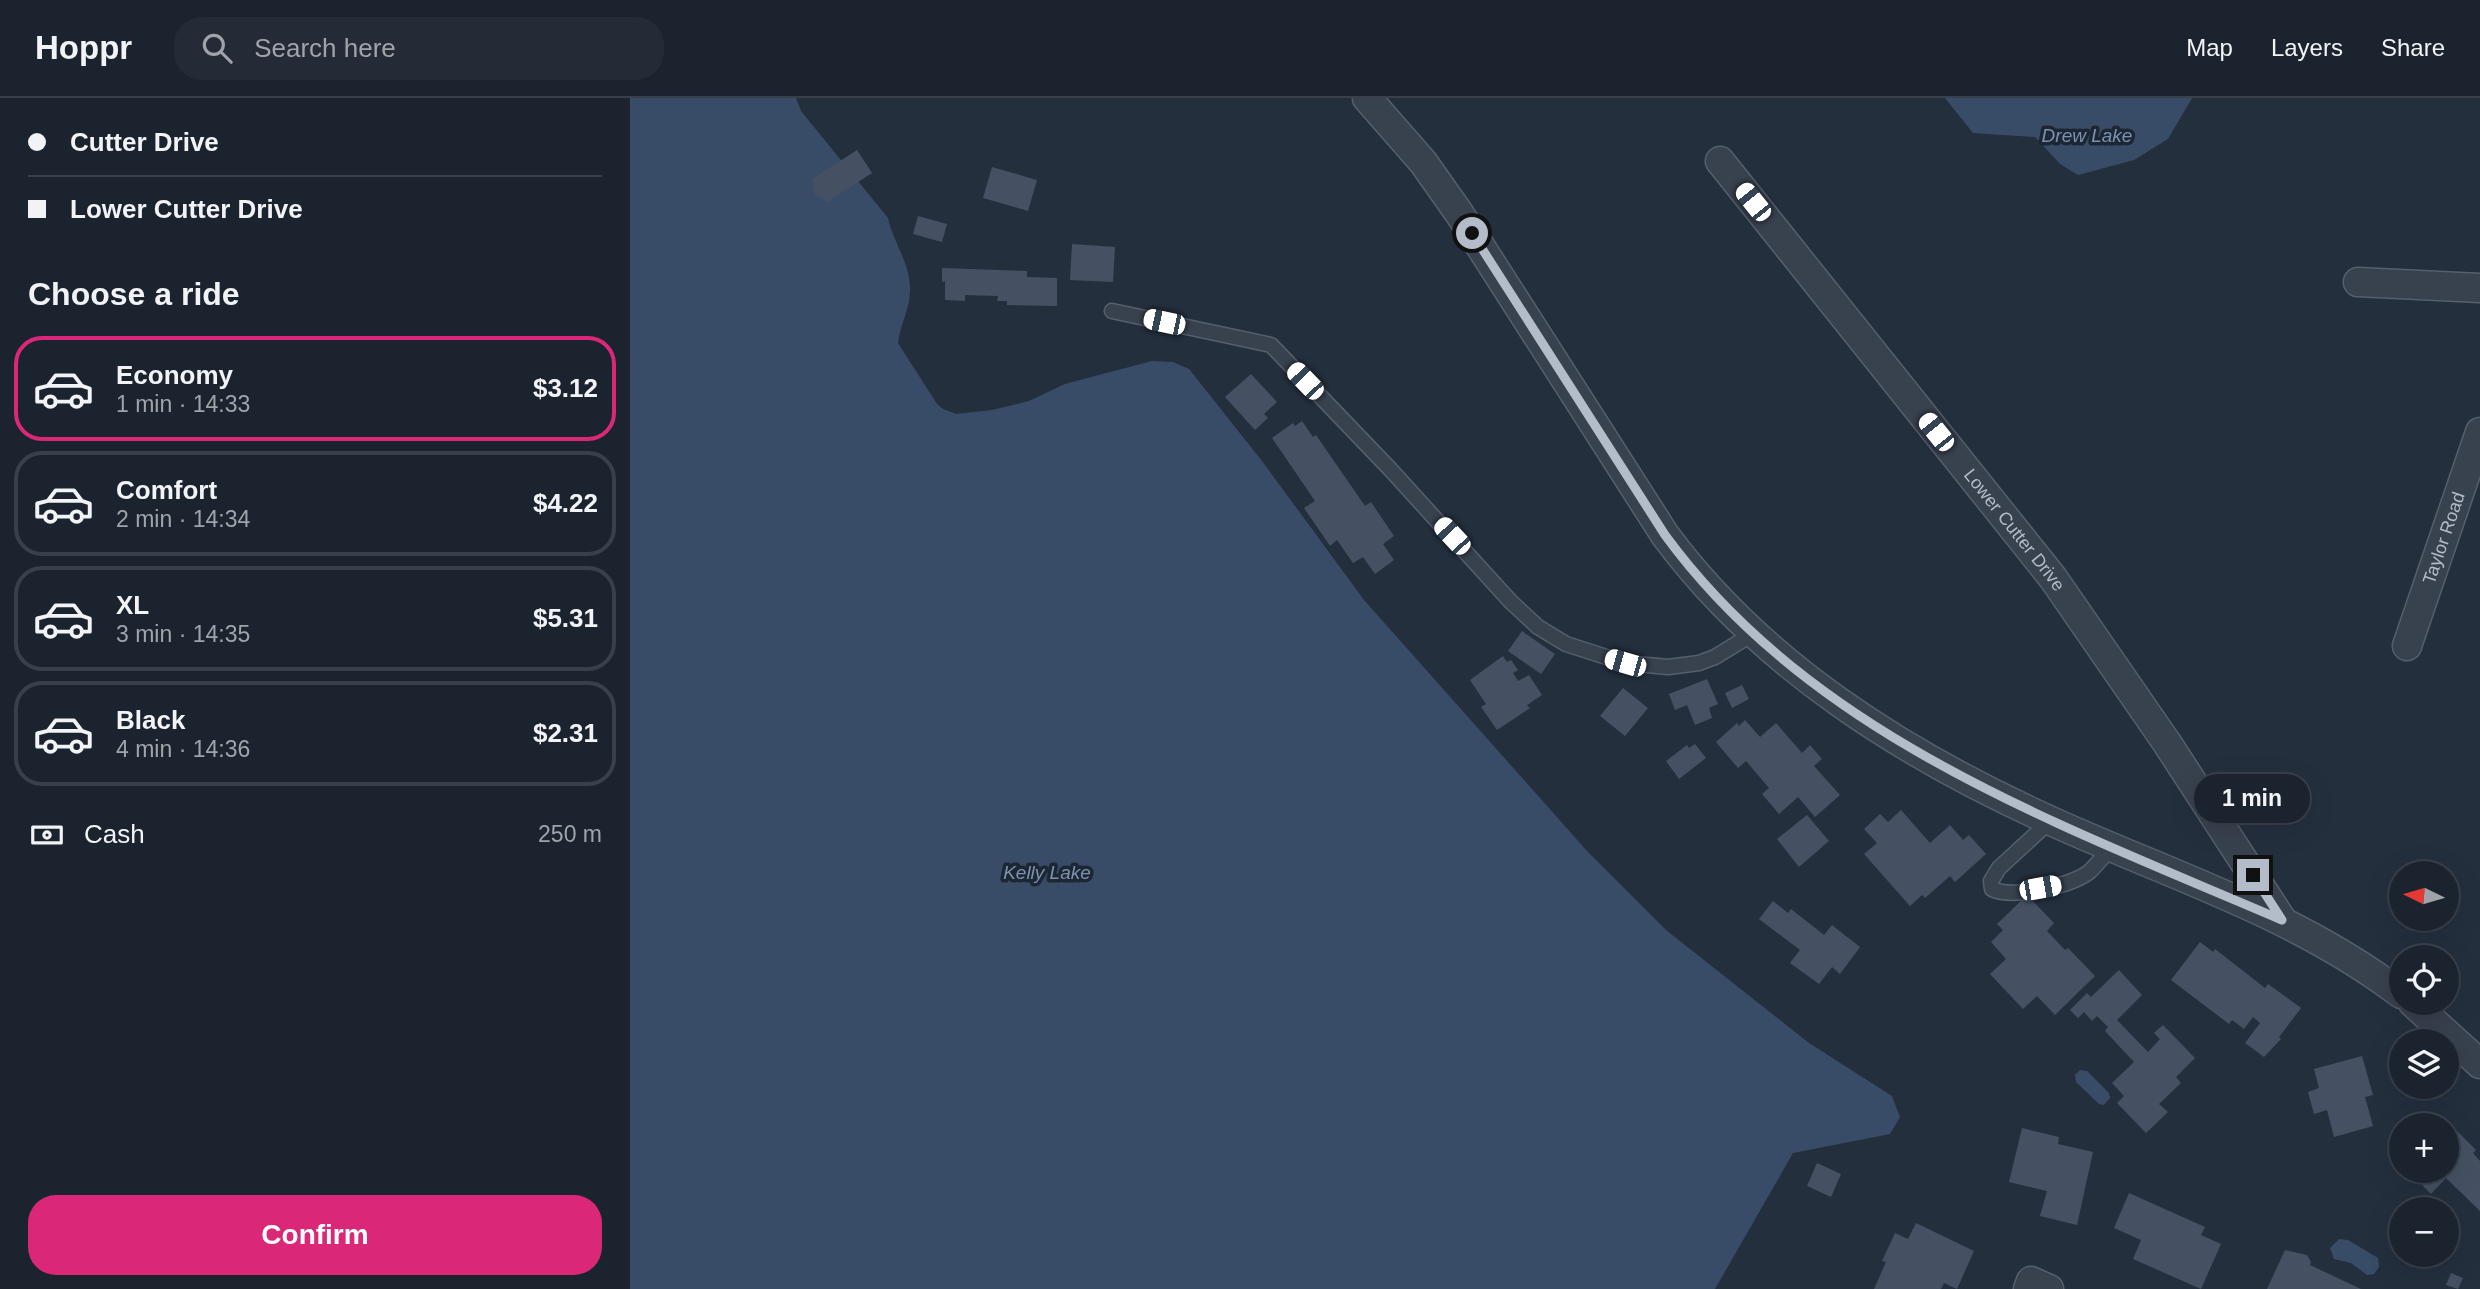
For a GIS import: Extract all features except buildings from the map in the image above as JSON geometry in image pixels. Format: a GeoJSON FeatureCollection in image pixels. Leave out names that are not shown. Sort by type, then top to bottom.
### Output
{"type":"FeatureCollection","features":[{"type":"Feature","properties":{"kind":"street"},"geometry":{"type":"LineString","coordinates":[[1367,98],[1423,162],[1459,213],[1665,535],[1702,581],[1754,633],[1810,681],[1885,734],[2050,821],[2282,920],[2348,958],[2389,986]]}},
{"type":"Feature","properties":{"kind":"street","name":"Lower Cutter Drive"},"geometry":{"type":"LineString","coordinates":[[1720,160],[2053,578],[2167,743],[2282,920]]}},
{"type":"Feature","properties":{"kind":"street"},"geometry":{"type":"LineString","coordinates":[[2358,282],[2480,288]]}},
{"type":"Feature","properties":{"kind":"street","name":"Taylor Road"},"geometry":{"type":"LineString","coordinates":[[2407,646],[2480,432]]}},
{"type":"Feature","properties":{"kind":"street"},"geometry":{"type":"LineString","coordinates":[[2426,1015],[2480,1064]]}},
{"type":"Feature","properties":{"kind":"street"},"geometry":{"type":"LineString","coordinates":[[2028,1289],[2031,1281],[2049,1289]]}},
{"type":"Feature","properties":{"kind":"lane"},"geometry":{"type":"LineString","coordinates":[[1112,311],[1271,345],[1390,469],[1511,602],[1538,627],[1566,644],[1625,663],[1668,667],[1699,663],[1715,657],[1754,633]]}},
{"type":"Feature","properties":{"kind":"lane"},"geometry":{"type":"LineString","coordinates":[[2050,821],[1999,868],[1991,881],[1992,890],[2000,893],[2017,892],[2064,884],[2088,872],[2112,847]]}},
{"type":"Feature","properties":{"kind":"water","name":"Kelly Lake"},"geometry":{"type":"Polygon","coordinates":[[[630,98],[796,98],[801,111],[888,218],[910,281],[908,304],[898,343],[937,404],[943,409],[956,414],[992,410],[1029,401],[1065,384],[1152,361],[1173,362],[1189,369],[1262,461],[1364,600],[1587,851],[1666,930],[1809,1043],[1892,1096],[1900,1117],[1890,1134],[1793,1153],[1715,1289],[630,1289],[630,98]]]}},
{"type":"Feature","properties":{"kind":"water","name":"Drew Lake"},"geometry":{"type":"Polygon","coordinates":[[[1945,98],[2192,98],[2168,139],[2134,160],[2078,175],[2060,164],[2035,137],[1973,133],[1945,98]]]}},
{"type":"Feature","properties":{"kind":"water"},"geometry":{"type":"Polygon","coordinates":[[[2080,1070],[2087,1071],[2109,1093],[2110,1098],[2104,1105],[2099,1104],[2076,1082],[2075,1075],[2080,1070]]]}},
{"type":"Feature","properties":{"kind":"water"},"geometry":{"type":"Polygon","coordinates":[[[2339,1239],[2348,1240],[2378,1258],[2379,1267],[2374,1274],[2367,1275],[2351,1263],[2334,1259],[2330,1248],[2339,1239]]]}},
{"type":"Feature","properties":{"kind":"route"},"geometry":{"type":"LineString","coordinates":[[1472,233],[1665,535],[1702,581],[1782,658],[1885,734],[1961,776],[2050,821],[2282,920],[2253,875]]}}]}
